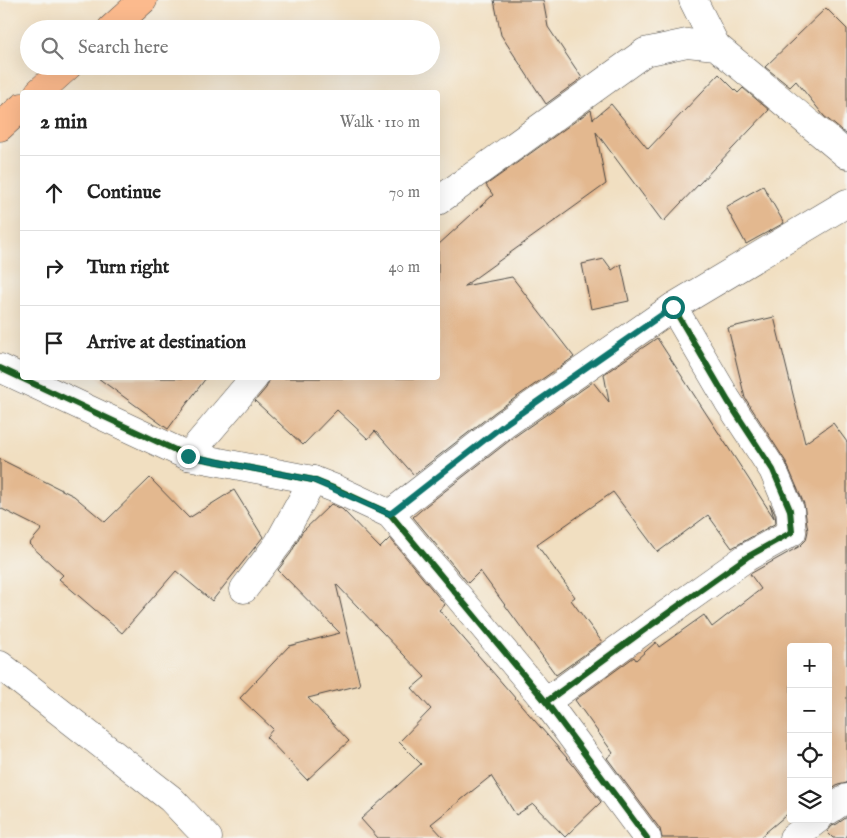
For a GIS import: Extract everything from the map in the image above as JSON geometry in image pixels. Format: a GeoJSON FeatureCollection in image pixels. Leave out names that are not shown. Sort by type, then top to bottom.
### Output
{"type":"FeatureCollection","features":[{"type":"Feature","properties":{"kind":"main road"},"geometry":{"type":"LineString","coordinates":[[121,20],[143,0]]}},
{"type":"Feature","properties":{"kind":"main road"},"geometry":{"type":"LineString","coordinates":[[41,90],[58,75]]}},
{"type":"Feature","properties":{"kind":"main road"},"geometry":{"type":"LineString","coordinates":[[0,127],[20,109]]}},
{"type":"Feature","properties":{"kind":"street"},"geometry":{"type":"LineString","coordinates":[[693,0],[716,46],[847,155]]}},
{"type":"Feature","properties":{"kind":"street"},"geometry":{"type":"LineString","coordinates":[[440,199],[645,52],[687,43],[716,46]]}},
{"type":"Feature","properties":{"kind":"street"},"geometry":{"type":"LineString","coordinates":[[390,514],[505,424],[673,307],[847,203]]}},
{"type":"Feature","properties":{"kind":"street"},"geometry":{"type":"LineString","coordinates":[[546,702],[747,557],[792,532],[790,510],[773,470],[728,401],[673,307]]}},
{"type":"Feature","properties":{"kind":"street"},"geometry":{"type":"LineString","coordinates":[[0,368],[20,377]]}},
{"type":"Feature","properties":{"kind":"street"},"geometry":{"type":"LineString","coordinates":[[26,380],[188,456],[313,480],[390,514],[546,702],[646,838]]}},
{"type":"Feature","properties":{"kind":"street"},"geometry":{"type":"LineString","coordinates":[[188,456],[252,380]]}},
{"type":"Feature","properties":{"kind":"street"},"geometry":{"type":"LineString","coordinates":[[244,589],[278,544],[313,480]]}},
{"type":"Feature","properties":{"kind":"street"},"geometry":{"type":"LineString","coordinates":[[0,665],[171,799],[208,838]]}},
{"type":"Feature","properties":{"kind":"street"},"geometry":{"type":"LineString","coordinates":[[832,809],[847,798]]}},
{"type":"Feature","properties":{"kind":"street"},"geometry":{"type":"LineString","coordinates":[[793,838],[813,823]]}},
{"type":"Feature","properties":{"kind":"building"},"geometry":{"type":"Polygon","coordinates":[[[494,0],[543,0],[548,27],[582,78],[546,104],[501,35],[494,0]]]}},
{"type":"Feature","properties":{"kind":"building"},"geometry":{"type":"Polygon","coordinates":[[[826,8],[847,29],[847,135],[824,116],[796,81],[790,87],[765,67],[826,8]]]}},
{"type":"Feature","properties":{"kind":"building"},"geometry":{"type":"Polygon","coordinates":[[[719,74],[738,93],[743,88],[769,110],[663,222],[596,132],[606,184],[464,286],[512,277],[574,357],[495,412],[414,475],[375,431],[368,439],[337,410],[303,445],[255,401],[266,388],[269,380],[440,380],[440,243],[493,195],[486,185],[591,110],[593,119],[611,104],[648,149],[719,74]]]}},
{"type":"Feature","properties":{"kind":"building"},"geometry":{"type":"Polygon","coordinates":[[[763,186],[784,223],[746,244],[726,207],[763,186]]]}},
{"type":"Feature","properties":{"kind":"building"},"geometry":{"type":"Polygon","coordinates":[[[604,259],[612,270],[621,264],[629,301],[591,309],[582,264],[604,259]]]}},
{"type":"Feature","properties":{"kind":"building"},"geometry":{"type":"Polygon","coordinates":[[[774,317],[805,443],[833,423],[847,442],[847,783],[838,785],[832,789],[832,643],[787,643],[787,814],[759,838],[662,838],[660,829],[607,758],[613,753],[575,700],[634,657],[636,660],[656,642],[659,647],[704,615],[712,627],[761,589],[750,574],[800,546],[806,540],[808,531],[804,504],[786,462],[745,398],[728,328],[774,317]]]}},
{"type":"Feature","properties":{"kind":"building"},"geometry":{"type":"Polygon","coordinates":[[[657,338],[774,518],[770,504],[775,514],[776,523],[732,548],[708,515],[658,552],[613,492],[537,545],[575,597],[571,600],[602,642],[556,675],[480,571],[468,583],[413,517],[514,437],[593,382],[609,402],[604,374],[657,338]]]}},
{"type":"Feature","properties":{"kind":"building"},"geometry":{"type":"Polygon","coordinates":[[[101,380],[205,380],[168,429],[101,380]]]}},
{"type":"Feature","properties":{"kind":"building"},"geometry":{"type":"Polygon","coordinates":[[[0,459],[74,496],[105,522],[150,478],[189,518],[234,490],[263,537],[212,601],[176,571],[122,633],[59,579],[63,575],[29,544],[42,529],[0,508],[0,459]]]}},
{"type":"Feature","properties":{"kind":"building"},"geometry":{"type":"Polygon","coordinates":[[[331,504],[342,509],[380,548],[390,538],[445,605],[439,610],[573,765],[601,802],[565,837],[533,804],[516,815],[491,776],[431,824],[444,838],[378,838],[361,819],[421,764],[399,742],[431,709],[412,688],[425,677],[336,584],[360,685],[308,698],[349,741],[307,780],[266,737],[273,729],[240,698],[289,646],[340,633],[278,570],[291,553],[302,532],[331,504]]]}},
{"type":"Feature","properties":{"kind":"building"},"geometry":{"type":"Polygon","coordinates":[[[847,817],[847,838],[833,838],[827,832],[832,826],[847,817]]]}},
{"type":"Feature","properties":{"kind":"cycle path"},"geometry":{"type":"LineString","coordinates":[[546,702],[747,557],[792,532],[790,510],[773,470],[728,401],[673,307]]}},
{"type":"Feature","properties":{"kind":"cycle path"},"geometry":{"type":"LineString","coordinates":[[0,368],[20,377]]}},
{"type":"Feature","properties":{"kind":"cycle path"},"geometry":{"type":"LineString","coordinates":[[26,380],[188,456],[313,480],[390,514],[546,702],[647,838]]}},
{"type":"Feature","properties":{"kind":"route"},"geometry":{"type":"LineString","coordinates":[[188,456],[313,480],[390,514],[505,424],[673,307]]}}]}
